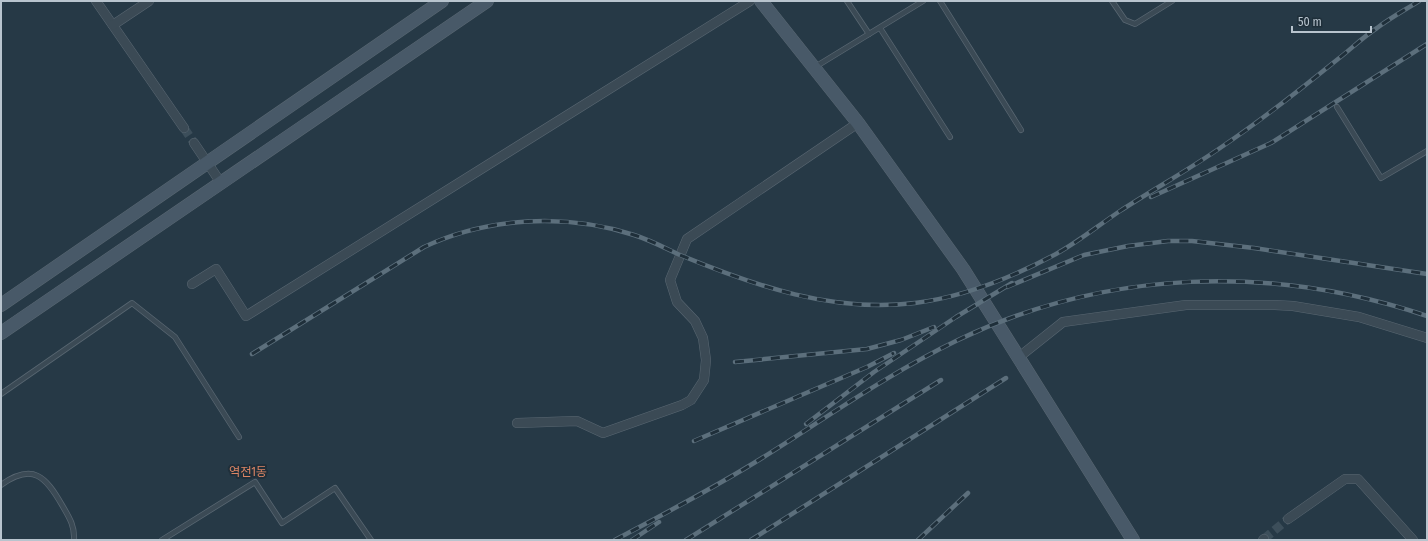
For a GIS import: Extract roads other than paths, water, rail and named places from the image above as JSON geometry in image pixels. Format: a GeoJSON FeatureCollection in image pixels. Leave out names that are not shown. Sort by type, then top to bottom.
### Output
{"type":"FeatureCollection","features":[{"type":"Feature","properties":{"kind":"main road"},"geometry":{"type":"LineString","coordinates":[[1,305],[208,164],[442,1]]}},
{"type":"Feature","properties":{"kind":"main road"},"geometry":{"type":"LineString","coordinates":[[1,333],[487,1]]}},
{"type":"Feature","properties":{"kind":"main road"},"geometry":{"type":"LineString","coordinates":[[761,1],[858,123],[963,269],[1133,540]]}},
{"type":"Feature","properties":{"kind":"street"},"geometry":{"type":"LineString","coordinates":[[96,1],[184,128]]}},
{"type":"Feature","properties":{"kind":"street"},"geometry":{"type":"LineString","coordinates":[[113,25],[149,1]]}},
{"type":"Feature","properties":{"kind":"street"},"geometry":{"type":"LineString","coordinates":[[192,284],[216,269],[246,316],[750,1]]}},
{"type":"Feature","properties":{"kind":"street"},"geometry":{"type":"LineString","coordinates":[[517,423],[577,421],[603,433],[691,400],[704,380],[706,360],[703,338],[696,321],[677,302],[670,280],[687,239],[858,123]]}},
{"type":"Feature","properties":{"kind":"street"},"geometry":{"type":"LineString","coordinates":[[194,143],[221,183]]}},
{"type":"Feature","properties":{"kind":"street"},"geometry":{"type":"LineString","coordinates":[[1019,357],[1063,322],[1186,305],[1293,306],[1359,317],[1427,338]]}},
{"type":"Feature","properties":{"kind":"street"},"geometry":{"type":"LineString","coordinates":[[1288,519],[1345,479],[1353,478],[1358,479],[1413,540]]}},
{"type":"Feature","properties":{"kind":"lane"},"geometry":{"type":"LineString","coordinates":[[847,1],[869,34]]}},
{"type":"Feature","properties":{"kind":"lane"},"geometry":{"type":"LineString","coordinates":[[814,68],[923,1]]}},
{"type":"Feature","properties":{"kind":"lane"},"geometry":{"type":"LineString","coordinates":[[940,1],[1021,130]]}},
{"type":"Feature","properties":{"kind":"lane"},"geometry":{"type":"LineString","coordinates":[[1112,1],[1125,20],[1135,24],[1172,1]]}},
{"type":"Feature","properties":{"kind":"lane"},"geometry":{"type":"LineString","coordinates":[[880,28],[950,137]]}},
{"type":"Feature","properties":{"kind":"lane"},"geometry":{"type":"LineString","coordinates":[[1337,107],[1381,178],[1427,151]]}},
{"type":"Feature","properties":{"kind":"lane"},"geometry":{"type":"LineString","coordinates":[[1,394],[132,303],[175,337],[239,437]]}},
{"type":"Feature","properties":{"kind":"lane"},"geometry":{"type":"LineString","coordinates":[[1,485],[11,478],[22,475],[32,474],[44,478],[51,486],[74,527],[74,540]]}},
{"type":"Feature","properties":{"kind":"lane"},"geometry":{"type":"LineString","coordinates":[[162,540],[255,482],[282,524],[335,488],[372,540]]}},
{"type":"Feature","properties":{"kind":"tunnel"},"geometry":{"type":"LineString","coordinates":[[184,128],[194,143]]}},
{"type":"Feature","properties":{"kind":"tunnel"},"geometry":{"type":"LineString","coordinates":[[1264,539],[1288,519]]}},
{"type":"Feature","properties":{"kind":"railway"},"geometry":{"type":"LineString","coordinates":[[252,354],[424,247],[474,229],[501,224],[555,221],[582,223],[608,228],[640,237],[680,255],[737,277],[795,294],[824,300],[854,304],[884,305],[915,303],[970,291],[1023,271],[1056,254],[1120,211],[1198,163],[1267,115],[1392,17],[1419,1]]}},
{"type":"Feature","properties":{"kind":"railway"},"geometry":{"type":"LineString","coordinates":[[1151,197],[1271,143],[1427,44]]}},
{"type":"Feature","properties":{"kind":"railway"},"geometry":{"type":"LineString","coordinates":[[1007,287],[1084,255],[1128,246],[1168,241],[1192,241],[1254,248],[1427,274]]}},
{"type":"Feature","properties":{"kind":"railway"},"geometry":{"type":"LineString","coordinates":[[615,540],[744,469],[858,396],[932,353],[958,340],[1015,316],[1072,299],[1131,287],[1190,282],[1250,282],[1309,288],[1368,299],[1427,316]]}},
{"type":"Feature","properties":{"kind":"railway"},"geometry":{"type":"LineString","coordinates":[[806,424],[874,372],[956,317],[1012,283]]}},
{"type":"Feature","properties":{"kind":"railway"},"geometry":{"type":"LineString","coordinates":[[735,362],[867,349],[901,340],[934,327]]}},
{"type":"Feature","properties":{"kind":"railway"},"geometry":{"type":"LineString","coordinates":[[694,441],[867,367],[894,353]]}},
{"type":"Feature","properties":{"kind":"railway"},"geometry":{"type":"LineString","coordinates":[[751,540],[1006,378]]}},
{"type":"Feature","properties":{"kind":"railway"},"geometry":{"type":"LineString","coordinates":[[686,540],[941,380]]}},
{"type":"Feature","properties":{"kind":"railway"},"geometry":{"type":"LineString","coordinates":[[918,540],[968,493]]}},
{"type":"Feature","properties":{"kind":"railway"},"geometry":{"type":"LineString","coordinates":[[632,540],[659,522]]}},
{"type":"Feature","properties":{"kind":"district","name":"역전1동"},"geometry":{"type":"Point","coordinates":[248,472]}}]}
